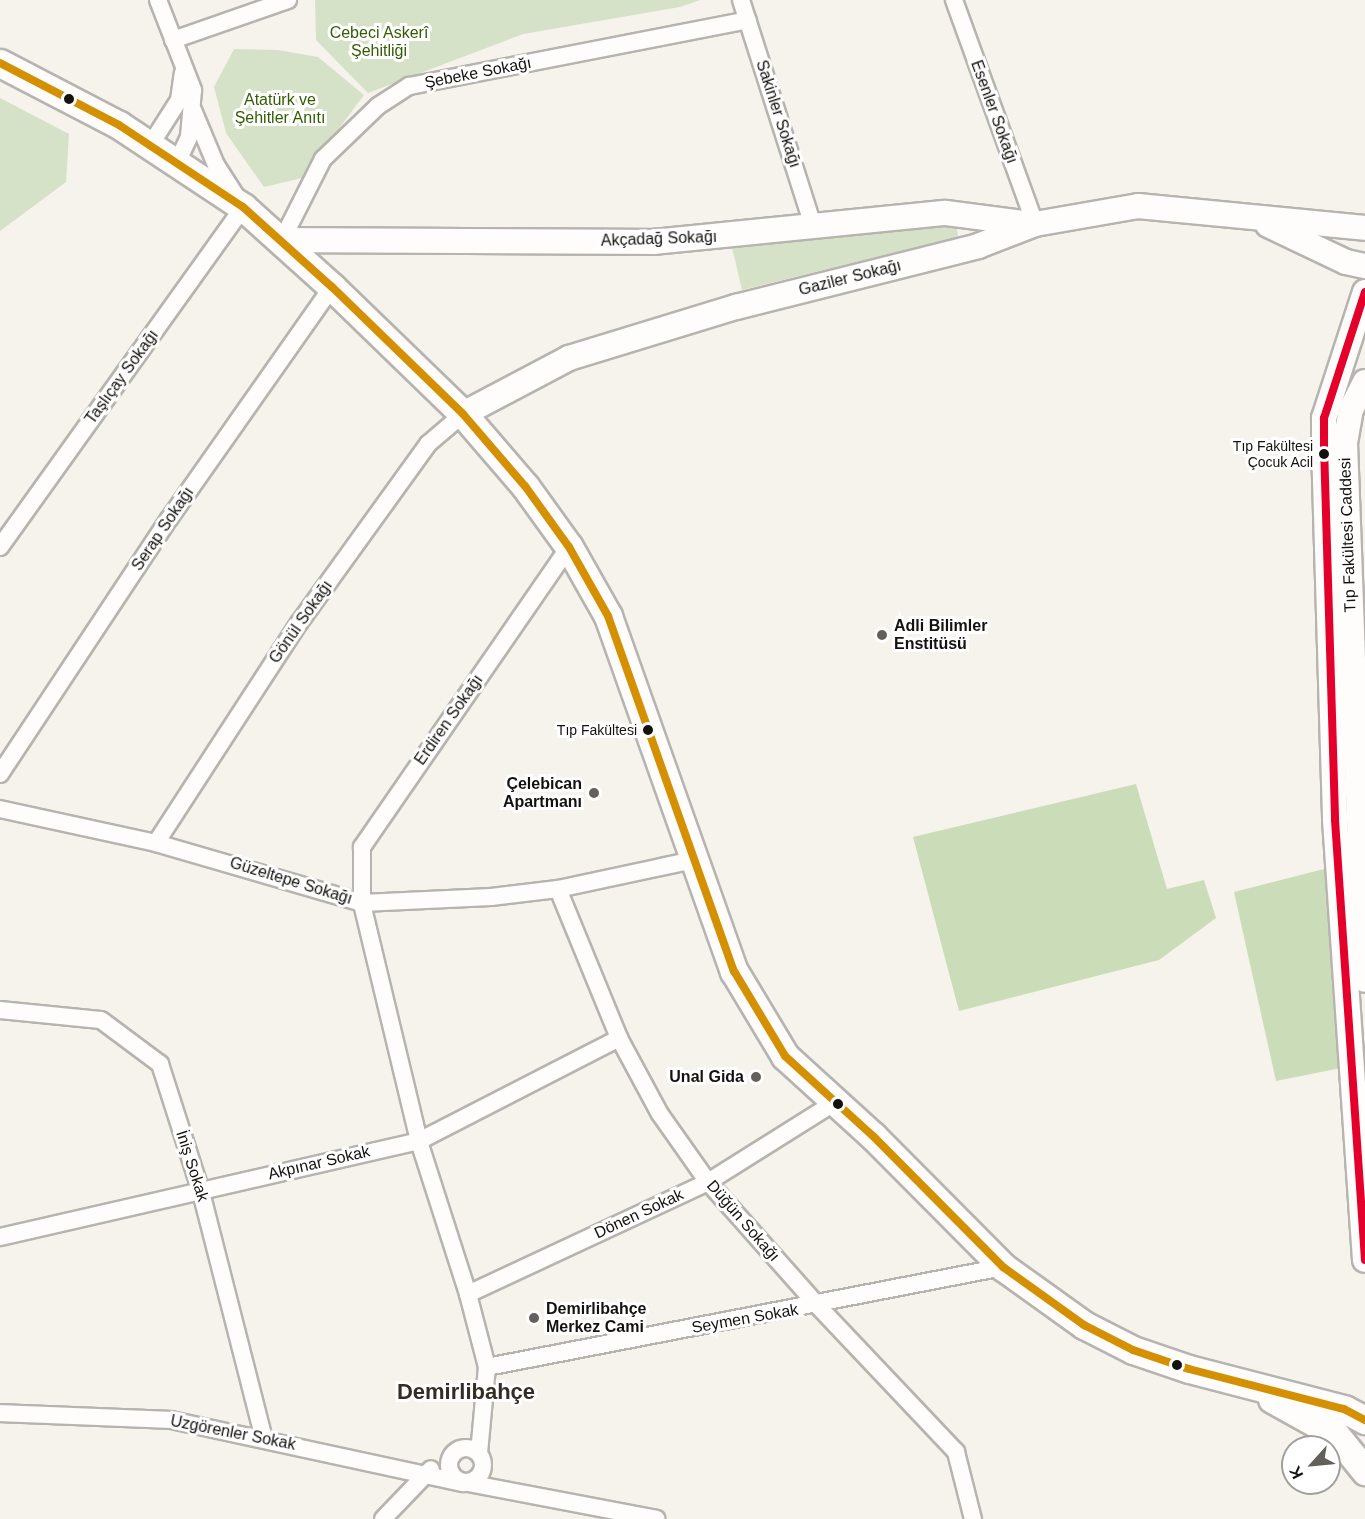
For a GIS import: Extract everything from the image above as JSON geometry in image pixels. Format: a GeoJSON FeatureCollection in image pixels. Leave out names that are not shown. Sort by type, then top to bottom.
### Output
{"type":"FeatureCollection","features":[{"type":"Feature","properties":{"kind":"main road"},"geometry":{"type":"LineString","coordinates":[[0,63],[151,144],[243,207],[332,287],[463,414],[525,486],[569,548],[608,616],[630,668],[693,860],[734,971],[752,1006],[785,1056],[834,1103],[873,1136],[1003,1268],[1036,1295],[1133,1350],[1248,1385],[1344,1409],[1365,1420]]}},
{"type":"Feature","properties":{"kind":"main road"},"geometry":{"type":"LineString","coordinates":[[1248,1385],[1335,1434],[1365,1471]]}},
{"type":"Feature","properties":{"kind":"street"},"geometry":{"type":"LineString","coordinates":[[158,0],[183,73],[193,90],[189,137],[178,161]]}},
{"type":"Feature","properties":{"kind":"street"},"geometry":{"type":"LineString","coordinates":[[173,40],[288,0]]}},
{"type":"Feature","properties":{"kind":"street","name":"Sakinler Sokağı"},"geometry":{"type":"LineString","coordinates":[[741,0],[814,229]]}},
{"type":"Feature","properties":{"kind":"street","name":"Esenler Sokağı"},"geometry":{"type":"LineString","coordinates":[[954,0],[1035,224]]}},
{"type":"Feature","properties":{"kind":"street","name":"Şebeke Sokağı"},"geometry":{"type":"LineString","coordinates":[[282,240],[323,159],[378,106],[409,86],[748,20]]}},
{"type":"Feature","properties":{"kind":"street"},"geometry":{"type":"LineString","coordinates":[[151,144],[179,100],[183,73]]}},
{"type":"Feature","properties":{"kind":"street"},"geometry":{"type":"LineString","coordinates":[[193,110],[216,165],[243,207]]}},
{"type":"Feature","properties":{"kind":"street","name":"Gaziler Sokağı"},"geometry":{"type":"LineString","coordinates":[[463,414],[522,380],[578,355],[736,308],[978,246],[1035,224],[1138,206],[1365,228]]}},
{"type":"Feature","properties":{"kind":"street","name":"Taşlıçay Sokağı"},"geometry":{"type":"LineString","coordinates":[[0,547],[243,207]]}},
{"type":"Feature","properties":{"kind":"street","name":"Akçadağ Sokağı"},"geometry":{"type":"LineString","coordinates":[[282,240],[653,242],[814,229],[946,213],[1035,224]]}},
{"type":"Feature","properties":{"kind":"street","name":"Gaziler Sokağı"},"geometry":{"type":"LineString","coordinates":[[1252,217],[1346,262],[1365,266]]}},
{"type":"Feature","properties":{"kind":"street","name":"Serap Sokağı"},"geometry":{"type":"LineString","coordinates":[[0,774],[169,519],[332,287]]}},
{"type":"Feature","properties":{"kind":"street","name":"Tıp Fakültesi Caddesi"},"geometry":{"type":"LineString","coordinates":[[1365,292],[1324,418],[1335,820],[1365,1260]]}},
{"type":"Feature","properties":{"kind":"street","name":"Tıp Fakültesi Caddesi"},"geometry":{"type":"LineString","coordinates":[[1365,382],[1351,409],[1345,443],[1365,980]]}},
{"type":"Feature","properties":{"kind":"street","name":"Gönül Sokağı"},"geometry":{"type":"LineString","coordinates":[[156,843],[299,623],[428,444],[463,414]]}},
{"type":"Feature","properties":{"kind":"street","name":"Erdiren Sokağı"},"geometry":{"type":"LineString","coordinates":[[487,1367],[468,1294],[420,1141],[362,903],[362,847],[569,548]]}},
{"type":"Feature","properties":{"kind":"street","name":"Güzeltepe Sokağı"},"geometry":{"type":"LineString","coordinates":[[0,809],[156,843],[320,887],[362,903],[491,897],[558,889],[693,860]]}},
{"type":"Feature","properties":{"kind":"street","name":"Düğün Sokağı"},"geometry":{"type":"LineString","coordinates":[[558,889],[619,1038],[660,1114],[708,1182],[818,1306],[956,1452],[973,1519]]}},
{"type":"Feature","properties":{"kind":"street","name":"İniş Sokak"},"geometry":{"type":"LineString","coordinates":[[0,1010],[101,1020],[160,1064],[201,1192],[264,1439]]}},
{"type":"Feature","properties":{"kind":"street","name":"Akpınar Sokak"},"geometry":{"type":"LineString","coordinates":[[0,1237],[420,1141],[619,1038]]}},
{"type":"Feature","properties":{"kind":"street","name":"Dönen Sokak"},"geometry":{"type":"LineString","coordinates":[[468,1294],[708,1182],[834,1103]]}},
{"type":"Feature","properties":{"kind":"street","name":"Seymen Sokak"},"geometry":{"type":"LineString","coordinates":[[487,1367],[818,1306],[1003,1268]]}},
{"type":"Feature","properties":{"kind":"street"},"geometry":{"type":"LineString","coordinates":[[479,1417],[454,1453],[450,1472],[466,1483],[478,1478],[481,1458],[479,1417],[487,1367]]}},
{"type":"Feature","properties":{"kind":"street","name":"Uzgörenler Sokak"},"geometry":{"type":"LineString","coordinates":[[0,1413],[171,1420],[466,1483],[657,1519]]}},
{"type":"Feature","properties":{"kind":"street"},"geometry":{"type":"LineString","coordinates":[[383,1519],[425,1473],[454,1453],[468,1448],[481,1458],[496,1489]]}},
{"type":"Feature","properties":{"kind":"green space","name":"Cebeci Askerî Şehitliği"},"geometry":{"type":"Polygon","coordinates":[[[315,0],[700,0],[680,7],[523,34],[368,93],[316,40],[315,0]]]}},
{"type":"Feature","properties":{"kind":"green space","name":"Atatürk ve Şehitler Anıtı"},"geometry":{"type":"Polygon","coordinates":[[[234,49],[278,50],[318,57],[364,95],[302,178],[264,187],[226,133],[214,87],[234,49]]]}},
{"type":"Feature","properties":{"kind":"green space"},"geometry":{"type":"Polygon","coordinates":[[[0,98],[69,134],[66,182],[0,231],[0,98]]]}},
{"type":"Feature","properties":{"kind":"green space"},"geometry":{"type":"Polygon","coordinates":[[[956,221],[958,237],[742,290],[731,243],[956,221]]]}},
{"type":"Feature","properties":{"kind":"green space"},"geometry":{"type":"Polygon","coordinates":[[[1136,784],[1167,889],[1204,880],[1216,918],[1159,960],[959,1011],[913,837],[1136,784]]]}},
{"type":"Feature","properties":{"kind":"green space"},"geometry":{"type":"Polygon","coordinates":[[[1328,868],[1346,1067],[1276,1081],[1234,892],[1328,868]]]}},
{"type":"Feature","properties":{"kind":"transit line"},"geometry":{"type":"LineString","coordinates":[[0,63],[119,125],[243,207],[332,287],[463,414],[525,486],[569,547],[608,616],[734,971],[785,1056],[873,1136],[1003,1267],[1084,1325],[1133,1350],[1189,1369],[1344,1409],[1365,1420]]}},
{"type":"Feature","properties":{"kind":"transit line"},"geometry":{"type":"LineString","coordinates":[[1365,292],[1324,418],[1335,820],[1365,1260]]}},
{"type":"Feature","properties":{"kind":"place","name":"Tıp Fakültesi Çocuk Acil"},"geometry":{"type":"Point","coordinates":[1324,454]}},
{"type":"Feature","properties":{"kind":"place","name":"Adli Bilimler Enstitüsü"},"geometry":{"type":"Point","coordinates":[882,635]}},
{"type":"Feature","properties":{"kind":"place","name":"Tıp Fakültesi"},"geometry":{"type":"Point","coordinates":[648,730]}},
{"type":"Feature","properties":{"kind":"place","name":"Çelebican Apartmanı"},"geometry":{"type":"Point","coordinates":[594,793]}},
{"type":"Feature","properties":{"kind":"place","name":"Unal Gida"},"geometry":{"type":"Point","coordinates":[756,1077]}},
{"type":"Feature","properties":{"kind":"place","name":"Demirlibahçe Merkez Cami"},"geometry":{"type":"Point","coordinates":[534,1318]}},
{"type":"Feature","properties":{"kind":"district","name":"Demirlibahçe"},"geometry":{"type":"Point","coordinates":[466,1392]}}]}
